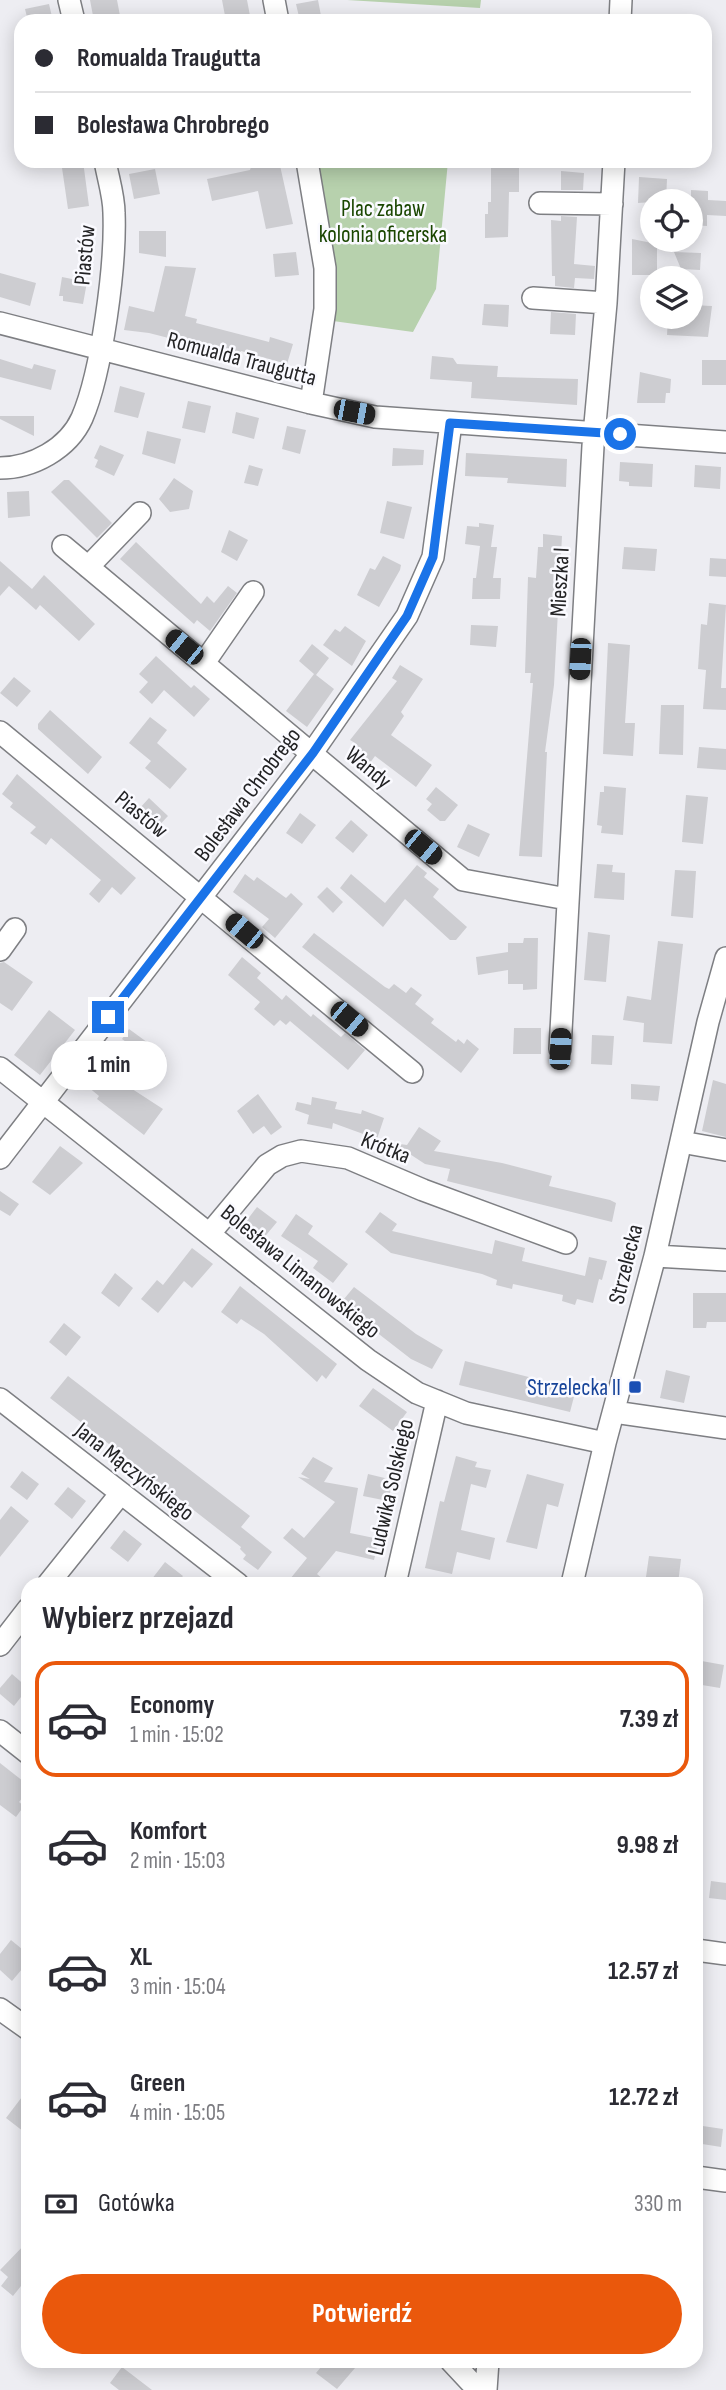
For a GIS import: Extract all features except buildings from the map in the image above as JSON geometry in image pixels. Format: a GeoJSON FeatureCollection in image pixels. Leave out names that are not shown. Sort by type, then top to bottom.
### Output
{"type":"FeatureCollection","features":[{"type":"Feature","properties":{"kind":"street","name":"Piastów"},"geometry":{"type":"LineString","coordinates":[[0,468],[36,463],[64,442],[81,419],[101,348],[114,221],[106,168]]}},
{"type":"Feature","properties":{"kind":"street"},"geometry":{"type":"LineString","coordinates":[[308,168],[325,268],[325,309],[311,403]]}},
{"type":"Feature","properties":{"kind":"street","name":"Mieszka I"},"geometry":{"type":"LineString","coordinates":[[560,1049],[594,432],[606,303],[614,168]]}},
{"type":"Feature","properties":{"kind":"street"},"geometry":{"type":"LineString","coordinates":[[540,203],[612,204]]}},
{"type":"Feature","properties":{"kind":"street"},"geometry":{"type":"LineString","coordinates":[[533,298],[606,303]]}},
{"type":"Feature","properties":{"kind":"street","name":"Romualda Traugutta"},"geometry":{"type":"LineString","coordinates":[[0,323],[311,403],[375,416],[726,442]]}},
{"type":"Feature","properties":{"kind":"street","name":"Bolesława Chrobrego"},"geometry":{"type":"LineString","coordinates":[[0,1158],[313,753],[407,616],[433,557],[450,423]]}},
{"type":"Feature","properties":{"kind":"street"},"geometry":{"type":"LineString","coordinates":[[88,567],[140,513]]}},
{"type":"Feature","properties":{"kind":"street","name":"Wandy"},"geometry":{"type":"LineString","coordinates":[[63,546],[463,880],[567,900]]}},
{"type":"Feature","properties":{"kind":"street"},"geometry":{"type":"LineString","coordinates":[[204,663],[253,592]]}},
{"type":"Feature","properties":{"kind":"street","name":"Piastów"},"geometry":{"type":"LineString","coordinates":[[0,732],[412,1072]]}},
{"type":"Feature","properties":{"kind":"street"},"geometry":{"type":"LineString","coordinates":[[0,950],[15,929]]}},
{"type":"Feature","properties":{"kind":"street","name":"Strzelecka"},"geometry":{"type":"LineString","coordinates":[[574,1577],[681,1142],[717,1022],[726,958]]}},
{"type":"Feature","properties":{"kind":"street","name":"Bolesława Limanowskiego"},"geometry":{"type":"LineString","coordinates":[[0,1068],[211,1232],[368,1360],[416,1393],[466,1413],[605,1443]]}},
{"type":"Feature","properties":{"kind":"street"},"geometry":{"type":"LineString","coordinates":[[681,1142],[726,1150]]}},
{"type":"Feature","properties":{"kind":"street","name":"Krótka"},"geometry":{"type":"LineString","coordinates":[[211,1232],[267,1165],[301,1150],[348,1158],[423,1190],[566,1244]]}},
{"type":"Feature","properties":{"kind":"street"},"geometry":{"type":"LineString","coordinates":[[655,1256],[726,1260]]}},
{"type":"Feature","properties":{"kind":"street","name":"Jana Mączyńskiego"},"geometry":{"type":"LineString","coordinates":[[0,1399],[229,1577]]}},
{"type":"Feature","properties":{"kind":"street","name":"Ludwika Solskiego"},"geometry":{"type":"LineString","coordinates":[[397,1577],[437,1401]]}},
{"type":"Feature","properties":{"kind":"street"},"geometry":{"type":"LineString","coordinates":[[614,1412],[726,1429]]}},
{"type":"Feature","properties":{"kind":"street"},"geometry":{"type":"LineString","coordinates":[[54,1577],[121,1493]]}},
{"type":"Feature","properties":{"kind":"street"},"geometry":{"type":"LineString","coordinates":[[0,1644],[21,1618]]}},
{"type":"Feature","properties":{"kind":"street"},"geometry":{"type":"LineString","coordinates":[[0,1731],[21,1748]]}},
{"type":"Feature","properties":{"kind":"street"},"geometry":{"type":"LineString","coordinates":[[703,1951],[726,1954]]}},
{"type":"Feature","properties":{"kind":"street"},"geometry":{"type":"LineString","coordinates":[[0,2009],[21,2024]]}},
{"type":"Feature","properties":{"kind":"street"},"geometry":{"type":"LineString","coordinates":[[703,2178],[726,2181]]}},
{"type":"Feature","properties":{"kind":"street"},"geometry":{"type":"LineString","coordinates":[[458,2368],[478,2390]]}},
{"type":"Feature","properties":{"kind":"street"},"geometry":{"type":"LineString","coordinates":[[486,2390],[488,2368]]}},
{"type":"Feature","properties":{"kind":"green space"},"geometry":{"type":"Polygon","coordinates":[[[347,0],[481,0],[480,8],[347,0]]]}},
{"type":"Feature","properties":{"kind":"green space","name":"Plac zabaw kolonia oficerska"},"geometry":{"type":"Polygon","coordinates":[[[316,168],[447,168],[436,289],[413,332],[333,321],[316,168]]]}},
{"type":"Feature","properties":{"kind":"place","name":"Strzelecka II"},"geometry":{"type":"Point","coordinates":[635,1387]}},
{"type":"Feature","properties":{"kind":"route"},"geometry":{"type":"LineString","coordinates":[[108,1017],[313,753],[407,616],[433,557],[450,423],[620,434]]}}]}
